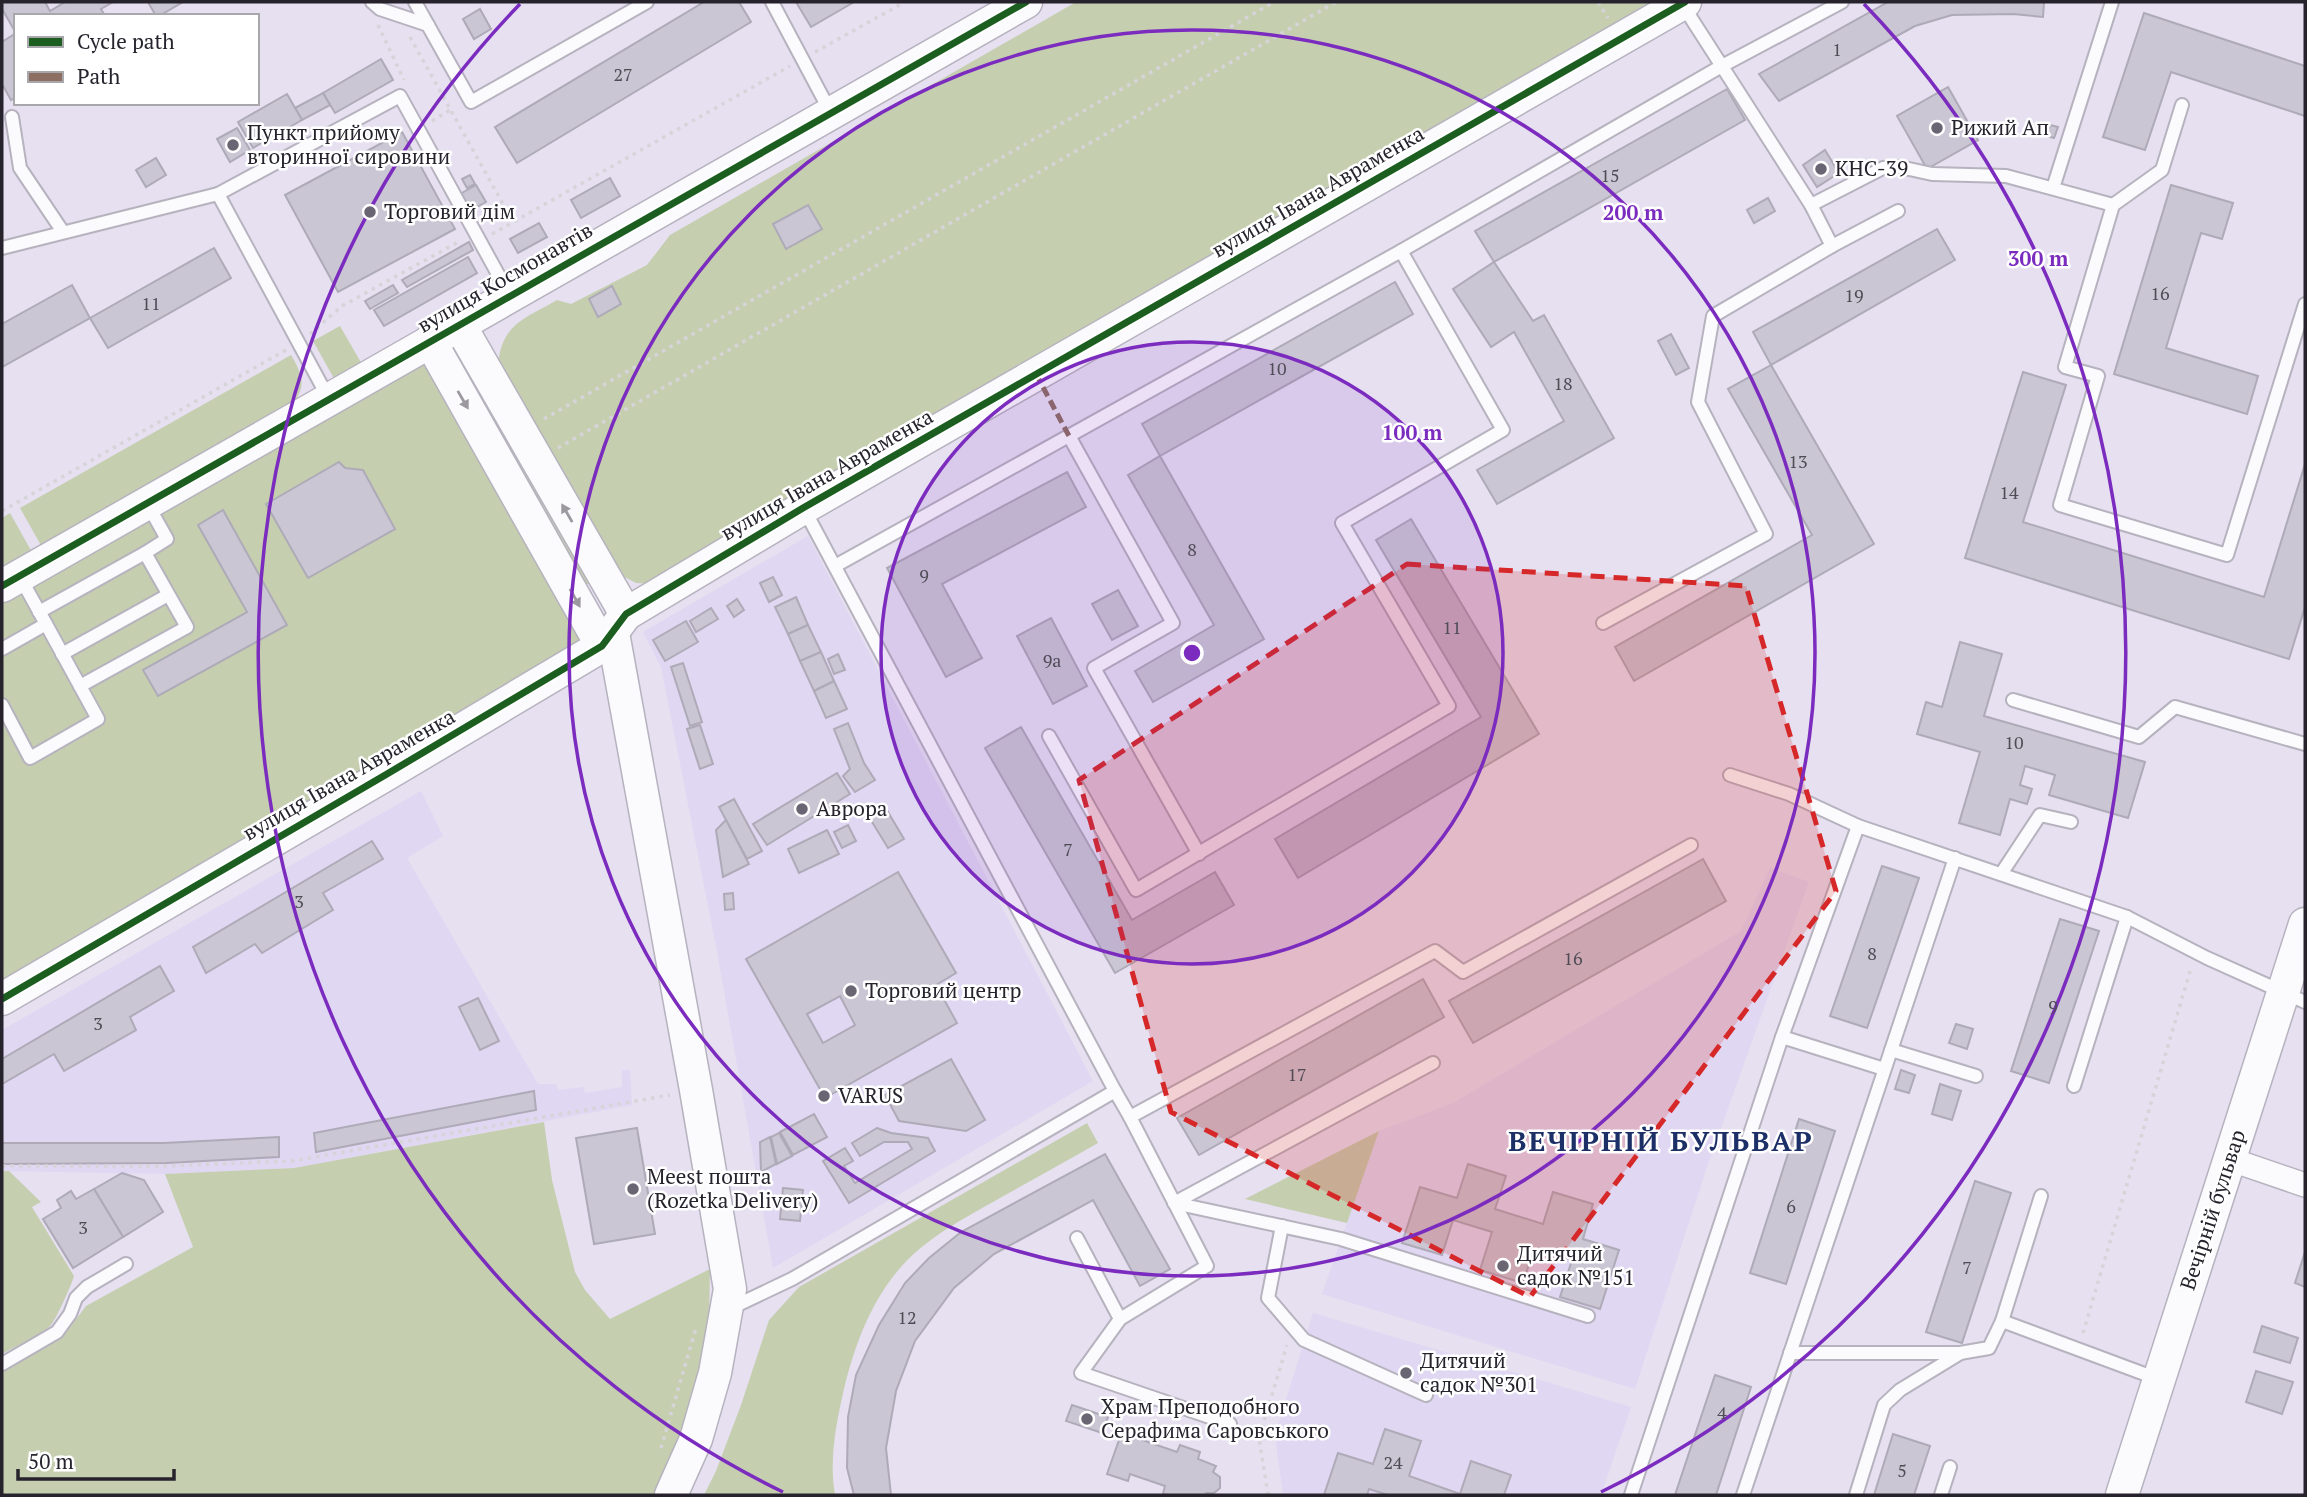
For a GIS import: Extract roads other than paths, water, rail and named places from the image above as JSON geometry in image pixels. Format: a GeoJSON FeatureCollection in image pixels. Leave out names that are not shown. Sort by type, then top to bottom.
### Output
{"type":"FeatureCollection","features":[{"type":"Feature","properties":{"kind":"street","name":"вулиця Космонавтів"},"geometry":{"type":"LineString","coordinates":[[10,581],[1026,2]]}},
{"type":"Feature","properties":{"kind":"street","name":"вулиця Івана Авраменка"},"geometry":{"type":"LineString","coordinates":[[2,999],[387,774],[803,508],[1683,3]]}},
{"type":"Feature","properties":{"kind":"street"},"geometry":{"type":"LineString","coordinates":[[459,324],[536,460],[614,631],[730,1289],[715,1315],[715,1373],[696,1439],[671,1495]]}},
{"type":"Feature","properties":{"kind":"street"},"geometry":{"type":"LineString","coordinates":[[430,341],[614,631]]}},
{"type":"Feature","properties":{"kind":"street","name":"Вечірній бульвар"},"geometry":{"type":"LineString","coordinates":[[2122,1495],[2229,1159],[2294,997],[2305,924]]}},
{"type":"Feature","properties":{"kind":"street"},"geometry":{"type":"LineString","coordinates":[[2229,1159],[2305,1185]]}},
{"type":"Feature","properties":{"kind":"lane"},"geometry":{"type":"LineString","coordinates":[[372,2],[380,9],[428,25]]}},
{"type":"Feature","properties":{"kind":"lane"},"geometry":{"type":"LineString","coordinates":[[415,2],[471,102],[647,2]]}},
{"type":"Feature","properties":{"kind":"lane"},"geometry":{"type":"LineString","coordinates":[[772,2],[832,113]]}},
{"type":"Feature","properties":{"kind":"lane"},"geometry":{"type":"LineString","coordinates":[[835,566],[1401,251],[1720,67],[1843,2]]}},
{"type":"Feature","properties":{"kind":"lane"},"geometry":{"type":"LineString","coordinates":[[2053,188],[2112,2]]}},
{"type":"Feature","properties":{"kind":"lane"},"geometry":{"type":"LineString","coordinates":[[1683,3],[1720,67],[1811,205],[1832,246]]}},
{"type":"Feature","properties":{"kind":"lane"},"geometry":{"type":"LineString","coordinates":[[2,248],[218,194],[400,96],[510,296]]}},
{"type":"Feature","properties":{"kind":"lane"},"geometry":{"type":"LineString","coordinates":[[2182,105],[2162,170],[2113,205],[2065,367],[2098,376],[2060,505],[2227,555],[2300,341],[2305,304]]}},
{"type":"Feature","properties":{"kind":"lane"},"geometry":{"type":"LineString","coordinates":[[12,117],[20,168],[63,232]]}},
{"type":"Feature","properties":{"kind":"lane"},"geometry":{"type":"LineString","coordinates":[[1811,205],[1883,168],[1900,167],[1932,174],[2006,176],[2113,205]]}},
{"type":"Feature","properties":{"kind":"lane"},"geometry":{"type":"LineString","coordinates":[[218,194],[329,399]]}},
{"type":"Feature","properties":{"kind":"lane"},"geometry":{"type":"LineString","coordinates":[[1603,623],[1766,534],[1698,402],[1713,316],[1832,246],[1898,211]]}},
{"type":"Feature","properties":{"kind":"lane"},"geometry":{"type":"LineString","coordinates":[[1049,736],[1136,890],[1449,706],[1342,523],[1503,430],[1401,251]]}},
{"type":"Feature","properties":{"kind":"lane"},"geometry":{"type":"LineString","coordinates":[[1069,436],[1173,623],[1094,668],[1199,854]]}},
{"type":"Feature","properties":{"kind":"lane"},"geometry":{"type":"LineString","coordinates":[[39,612],[167,539],[146,503]]}},
{"type":"Feature","properties":{"kind":"lane"},"geometry":{"type":"LineString","coordinates":[[803,508],[1130,1117],[1206,1266],[1120,1319],[1081,1373],[1230,1424]]}},
{"type":"Feature","properties":{"kind":"lane"},"geometry":{"type":"LineString","coordinates":[[80,687],[187,627],[145,553]]}},
{"type":"Feature","properties":{"kind":"lane"},"geometry":{"type":"LineString","coordinates":[[2,705],[30,758],[98,719],[39,612],[10,581]]}},
{"type":"Feature","properties":{"kind":"lane"},"geometry":{"type":"LineString","coordinates":[[62,654],[168,595]]}},
{"type":"Feature","properties":{"kind":"lane"},"geometry":{"type":"LineString","coordinates":[[2,649],[46,624]]}},
{"type":"Feature","properties":{"kind":"lane"},"geometry":{"type":"LineString","coordinates":[[2014,700],[2139,737],[2175,707],[2305,744]]}},
{"type":"Feature","properties":{"kind":"lane"},"geometry":{"type":"LineString","coordinates":[[1730,775],[1789,794],[1858,826],[2127,917],[2294,997]]}},
{"type":"Feature","properties":{"kind":"lane"},"geometry":{"type":"LineString","coordinates":[[2001,874],[2040,815],[2071,822]]}},
{"type":"Feature","properties":{"kind":"lane"},"geometry":{"type":"LineString","coordinates":[[1631,1495],[1782,1037],[1858,826]]}},
{"type":"Feature","properties":{"kind":"lane"},"geometry":{"type":"LineString","coordinates":[[1130,1117],[1435,951],[1464,972],[1691,845]]}},
{"type":"Feature","properties":{"kind":"lane"},"geometry":{"type":"LineString","coordinates":[[1743,1495],[1955,858]]}},
{"type":"Feature","properties":{"kind":"lane"},"geometry":{"type":"LineString","coordinates":[[2074,1086],[2127,917]]}},
{"type":"Feature","properties":{"kind":"lane"},"geometry":{"type":"LineString","coordinates":[[1782,1037],[1884,1069]]}},
{"type":"Feature","properties":{"kind":"lane"},"geometry":{"type":"LineString","coordinates":[[1891,1049],[1976,1076]]}},
{"type":"Feature","properties":{"kind":"lane"},"geometry":{"type":"LineString","coordinates":[[1174,1202],[1433,1063]]}},
{"type":"Feature","properties":{"kind":"lane"},"geometry":{"type":"LineString","coordinates":[[715,1315],[792,1279],[1115,1091]]}},
{"type":"Feature","properties":{"kind":"lane"},"geometry":{"type":"LineString","coordinates":[[1790,1353],[1959,1353],[1989,1348],[2002,1321],[2041,1196]]}},
{"type":"Feature","properties":{"kind":"lane"},"geometry":{"type":"LineString","coordinates":[[1174,1202],[1341,1238],[1588,1316]]}},
{"type":"Feature","properties":{"kind":"lane"},"geometry":{"type":"LineString","coordinates":[[1282,1226],[1268,1298],[1304,1340],[1426,1395]]}},
{"type":"Feature","properties":{"kind":"lane"},"geometry":{"type":"LineString","coordinates":[[1076,1238],[1120,1319]]}},
{"type":"Feature","properties":{"kind":"lane"},"geometry":{"type":"LineString","coordinates":[[2,1364],[57,1332],[71,1314],[76,1298],[88,1287],[126,1264]]}},
{"type":"Feature","properties":{"kind":"lane"},"geometry":{"type":"LineString","coordinates":[[2002,1321],[2160,1379]]}},
{"type":"Feature","properties":{"kind":"lane"},"geometry":{"type":"LineString","coordinates":[[1856,1495],[1884,1405],[1899,1390],[1959,1353]]}},
{"type":"Feature","properties":{"kind":"lane"},"geometry":{"type":"LineString","coordinates":[[1941,1495],[1950,1467]]}},
{"type":"Feature","properties":{"kind":"place","name":"Рижий Ап"},"geometry":{"type":"Point","coordinates":[1937,128]}},
{"type":"Feature","properties":{"kind":"place","name":"Пункт прийому вторинної сировини"},"geometry":{"type":"Point","coordinates":[233,145]}},
{"type":"Feature","properties":{"kind":"place","name":"КНС-39"},"geometry":{"type":"Point","coordinates":[1821,169]}},
{"type":"Feature","properties":{"kind":"place","name":"Торговий дім"},"geometry":{"type":"Point","coordinates":[370,212]}},
{"type":"Feature","properties":{"kind":"place","name":"Аврора"},"geometry":{"type":"Point","coordinates":[802,809]}},
{"type":"Feature","properties":{"kind":"place","name":"Торговий центр"},"geometry":{"type":"Point","coordinates":[851,991]}},
{"type":"Feature","properties":{"kind":"place","name":"VARUS"},"geometry":{"type":"Point","coordinates":[824,1096]}},
{"type":"Feature","properties":{"kind":"place","name":"Meest пошта (Rozetka Delivery)"},"geometry":{"type":"Point","coordinates":[633,1189]}},
{"type":"Feature","properties":{"kind":"place","name":"Дитячий садок №151"},"geometry":{"type":"Point","coordinates":[1503,1266]}},
{"type":"Feature","properties":{"kind":"place","name":"Дитячий садок №301"},"geometry":{"type":"Point","coordinates":[1406,1373]}},
{"type":"Feature","properties":{"kind":"place","name":"Храм Преподобного Серафима Саровського"},"geometry":{"type":"Point","coordinates":[1087,1419]}},
{"type":"Feature","properties":{"kind":"district","name":"ВЕЧІРНІЙ БУЛЬВАР"},"geometry":{"type":"Point","coordinates":[1661,1141]}}]}
